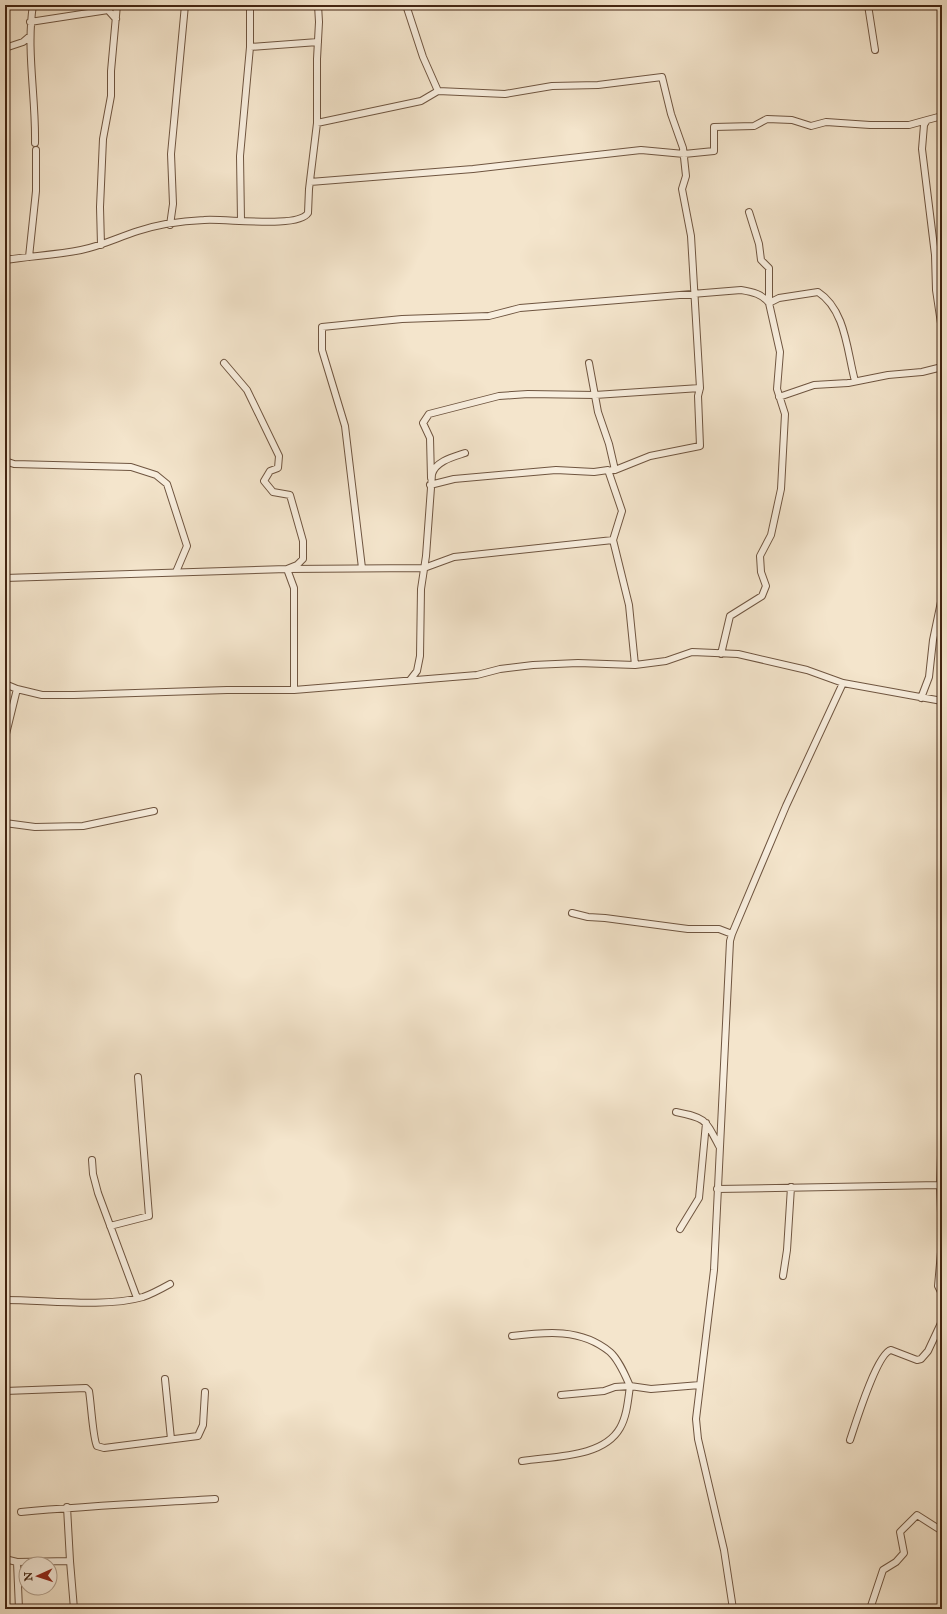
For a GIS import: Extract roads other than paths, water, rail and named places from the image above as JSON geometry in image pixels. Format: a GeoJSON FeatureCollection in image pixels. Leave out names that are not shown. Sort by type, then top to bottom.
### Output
{"type":"FeatureCollection","features":[{"type":"Feature","properties":{"kind":"street"},"geometry":{"type":"LineString","coordinates":[[29,257],[36,191],[36,119],[30,36],[30,22],[33,5]]}},
{"type":"Feature","properties":{"kind":"street"},"geometry":{"type":"LineString","coordinates":[[101,245],[100,207],[103,139],[111,96],[117,5]]}},
{"type":"Feature","properties":{"kind":"street"},"geometry":{"type":"LineString","coordinates":[[170,225],[173,204],[171,154],[186,5]]}},
{"type":"Feature","properties":{"kind":"street"},"geometry":{"type":"LineString","coordinates":[[241,220],[240,156],[250,48],[250,5]]}},
{"type":"Feature","properties":{"kind":"street"},"geometry":{"type":"LineString","coordinates":[[5,260],[81,250],[101,245],[139,231],[214,219],[284,222],[302,220],[308,214],[317,123],[318,42],[320,22],[318,5]]}},
{"type":"Feature","properties":{"kind":"street"},"geometry":{"type":"LineString","coordinates":[[406,5],[423,57],[438,91]]}},
{"type":"Feature","properties":{"kind":"street"},"geometry":{"type":"LineString","coordinates":[[868,5],[875,50]]}},
{"type":"Feature","properties":{"kind":"street"},"geometry":{"type":"LineString","coordinates":[[30,22],[108,10],[116,19]]}},
{"type":"Feature","properties":{"kind":"street"},"geometry":{"type":"LineString","coordinates":[[5,48],[23,42],[30,36]]}},
{"type":"Feature","properties":{"kind":"street"},"geometry":{"type":"LineString","coordinates":[[250,48],[318,42]]}},
{"type":"Feature","properties":{"kind":"street"},"geometry":{"type":"LineString","coordinates":[[317,123],[421,101],[438,91],[505,94],[552,86],[598,85],[662,77],[684,154],[686,176],[682,189],[691,236],[700,388],[698,396],[700,446],[650,456],[612,470],[594,472],[556,470],[431,481]]}},
{"type":"Feature","properties":{"kind":"street"},"geometry":{"type":"LineString","coordinates":[[310,182],[473,169],[641,150],[684,154],[714,151],[714,127],[754,126],[767,119],[792,120],[811,126],[826,122],[870,125],[909,125],[942,116]]}},
{"type":"Feature","properties":{"kind":"street"},"geometry":{"type":"LineString","coordinates":[[927,120],[924,125],[922,149],[935,255],[936,290],[942,330]]}},
{"type":"Feature","properties":{"kind":"street"},"geometry":{"type":"LineString","coordinates":[[721,654],[730,616],[762,596],[766,586],[761,572],[760,556],[771,535],[781,489],[785,414],[777,389],[780,352],[769,303],[769,268],[761,260],[759,244],[749,212]]}},
{"type":"Feature","properties":{"kind":"street"},"geometry":{"type":"LineString","coordinates":[[362,568],[345,426],[322,350],[322,327],[402,319],[489,316],[520,308],[695,295],[741,290],[753,292],[764,297],[769,303]]}},
{"type":"Feature","properties":{"kind":"street"},"geometry":{"type":"LineString","coordinates":[[769,303],[779,298],[818,292],[826,297],[840,320],[849,349],[855,381]]}},
{"type":"Feature","properties":{"kind":"street"},"geometry":{"type":"LineString","coordinates":[[224,363],[247,390],[279,456],[278,468],[270,471],[264,481],[273,492],[290,495],[303,545],[303,559],[297,565],[287,569]]}},
{"type":"Feature","properties":{"kind":"street"},"geometry":{"type":"LineString","coordinates":[[589,363],[598,412],[609,444],[612,470],[622,511],[613,540],[629,605],[635,665]]}},
{"type":"Feature","properties":{"kind":"street"},"geometry":{"type":"LineString","coordinates":[[780,397],[814,386],[888,375],[922,372],[942,367]]}},
{"type":"Feature","properties":{"kind":"street"},"geometry":{"type":"LineString","coordinates":[[410,680],[417,671],[420,656],[420,608],[431,481],[430,438],[423,423],[429,414],[499,396],[528,394],[595,395],[700,388]]}},
{"type":"Feature","properties":{"kind":"street"},"geometry":{"type":"LineString","coordinates":[[431,481],[434,467],[465,453]]}},
{"type":"Feature","properties":{"kind":"street"},"geometry":{"type":"LineString","coordinates":[[5,461],[14,464],[131,467],[156,475],[167,484],[186,546],[176,572]]}},
{"type":"Feature","properties":{"kind":"street"},"geometry":{"type":"LineString","coordinates":[[5,578],[287,569],[424,568],[454,557],[613,540]]}},
{"type":"Feature","properties":{"kind":"street"},"geometry":{"type":"LineString","coordinates":[[287,569],[294,588],[294,690]]}},
{"type":"Feature","properties":{"kind":"street"},"geometry":{"type":"LineString","coordinates":[[921,698],[929,677],[933,640],[942,597]]}},
{"type":"Feature","properties":{"kind":"street"},"geometry":{"type":"LineString","coordinates":[[5,684],[16,689],[42,695],[227,690],[294,690],[476,675],[500,669],[533,665],[578,663],[635,665],[666,661],[692,652],[738,654],[807,670],[843,683],[942,701]]}},
{"type":"Feature","properties":{"kind":"street"},"geometry":{"type":"LineString","coordinates":[[417,671],[423,679]]}},
{"type":"Feature","properties":{"kind":"street"},"geometry":{"type":"LineString","coordinates":[[733,1609],[724,1550],[698,1439],[696,1419],[713,1276],[729,951],[732,934],[786,806],[843,683]]}},
{"type":"Feature","properties":{"kind":"street"},"geometry":{"type":"LineString","coordinates":[[5,738],[16,689]]}},
{"type":"Feature","properties":{"kind":"street"},"geometry":{"type":"LineString","coordinates":[[5,824],[36,827],[83,826],[154,811]]}},
{"type":"Feature","properties":{"kind":"street"},"geometry":{"type":"LineString","coordinates":[[572,913],[588,917],[669,927],[719,930],[732,934]]}},
{"type":"Feature","properties":{"kind":"street"},"geometry":{"type":"LineString","coordinates":[[110,1226],[149,1216],[138,1077]]}},
{"type":"Feature","properties":{"kind":"street"},"geometry":{"type":"LineString","coordinates":[[676,1112],[694,1116],[706,1123],[720,1148]]}},
{"type":"Feature","properties":{"kind":"street"},"geometry":{"type":"LineString","coordinates":[[680,1229],[699,1198],[706,1123]]}},
{"type":"Feature","properties":{"kind":"street"},"geometry":{"type":"LineString","coordinates":[[942,1125],[940,1185],[942,1241],[938,1286],[942,1294]]}},
{"type":"Feature","properties":{"kind":"street"},"geometry":{"type":"LineString","coordinates":[[92,1160],[94,1183],[137,1298]]}},
{"type":"Feature","properties":{"kind":"street"},"geometry":{"type":"LineString","coordinates":[[717,1189],[940,1185]]}},
{"type":"Feature","properties":{"kind":"street"},"geometry":{"type":"LineString","coordinates":[[783,1276],[787,1250],[791,1187]]}},
{"type":"Feature","properties":{"kind":"street"},"geometry":{"type":"LineString","coordinates":[[5,1300],[111,1301],[137,1298],[155,1292],[170,1284]]}},
{"type":"Feature","properties":{"kind":"street"},"geometry":{"type":"LineString","coordinates":[[850,1440],[877,1367],[886,1352],[891,1350],[917,1360],[921,1359],[928,1351],[942,1322]]}},
{"type":"Feature","properties":{"kind":"street"},"geometry":{"type":"LineString","coordinates":[[512,1336],[563,1332],[584,1338],[610,1352],[630,1386],[627,1409],[620,1428],[610,1440],[600,1447],[577,1454],[522,1461]]}},
{"type":"Feature","properties":{"kind":"street"},"geometry":{"type":"LineString","coordinates":[[165,1379],[171,1439]]}},
{"type":"Feature","properties":{"kind":"street"},"geometry":{"type":"LineString","coordinates":[[561,1395],[604,1391],[615,1387],[630,1386],[651,1388],[700,1384]]}},
{"type":"Feature","properties":{"kind":"street"},"geometry":{"type":"LineString","coordinates":[[5,1391],[86,1388],[89,1391],[93,1416],[94,1439],[97,1446],[101,1447],[198,1436],[203,1425],[205,1392]]}},
{"type":"Feature","properties":{"kind":"street"},"geometry":{"type":"LineString","coordinates":[[21,1512],[67,1507],[215,1499]]}},
{"type":"Feature","properties":{"kind":"street"},"geometry":{"type":"LineString","coordinates":[[67,1507],[74,1609]]}},
{"type":"Feature","properties":{"kind":"street"},"geometry":{"type":"LineString","coordinates":[[870,1609],[883,1570],[900,1559],[904,1553],[900,1532],[917,1515],[942,1531]]}},
{"type":"Feature","properties":{"kind":"street"},"geometry":{"type":"LineString","coordinates":[[5,1559],[17,1562],[70,1561]]}},
{"type":"Feature","properties":{"kind":"street"},"geometry":{"type":"LineString","coordinates":[[17,1562],[20,1609]]}}]}
